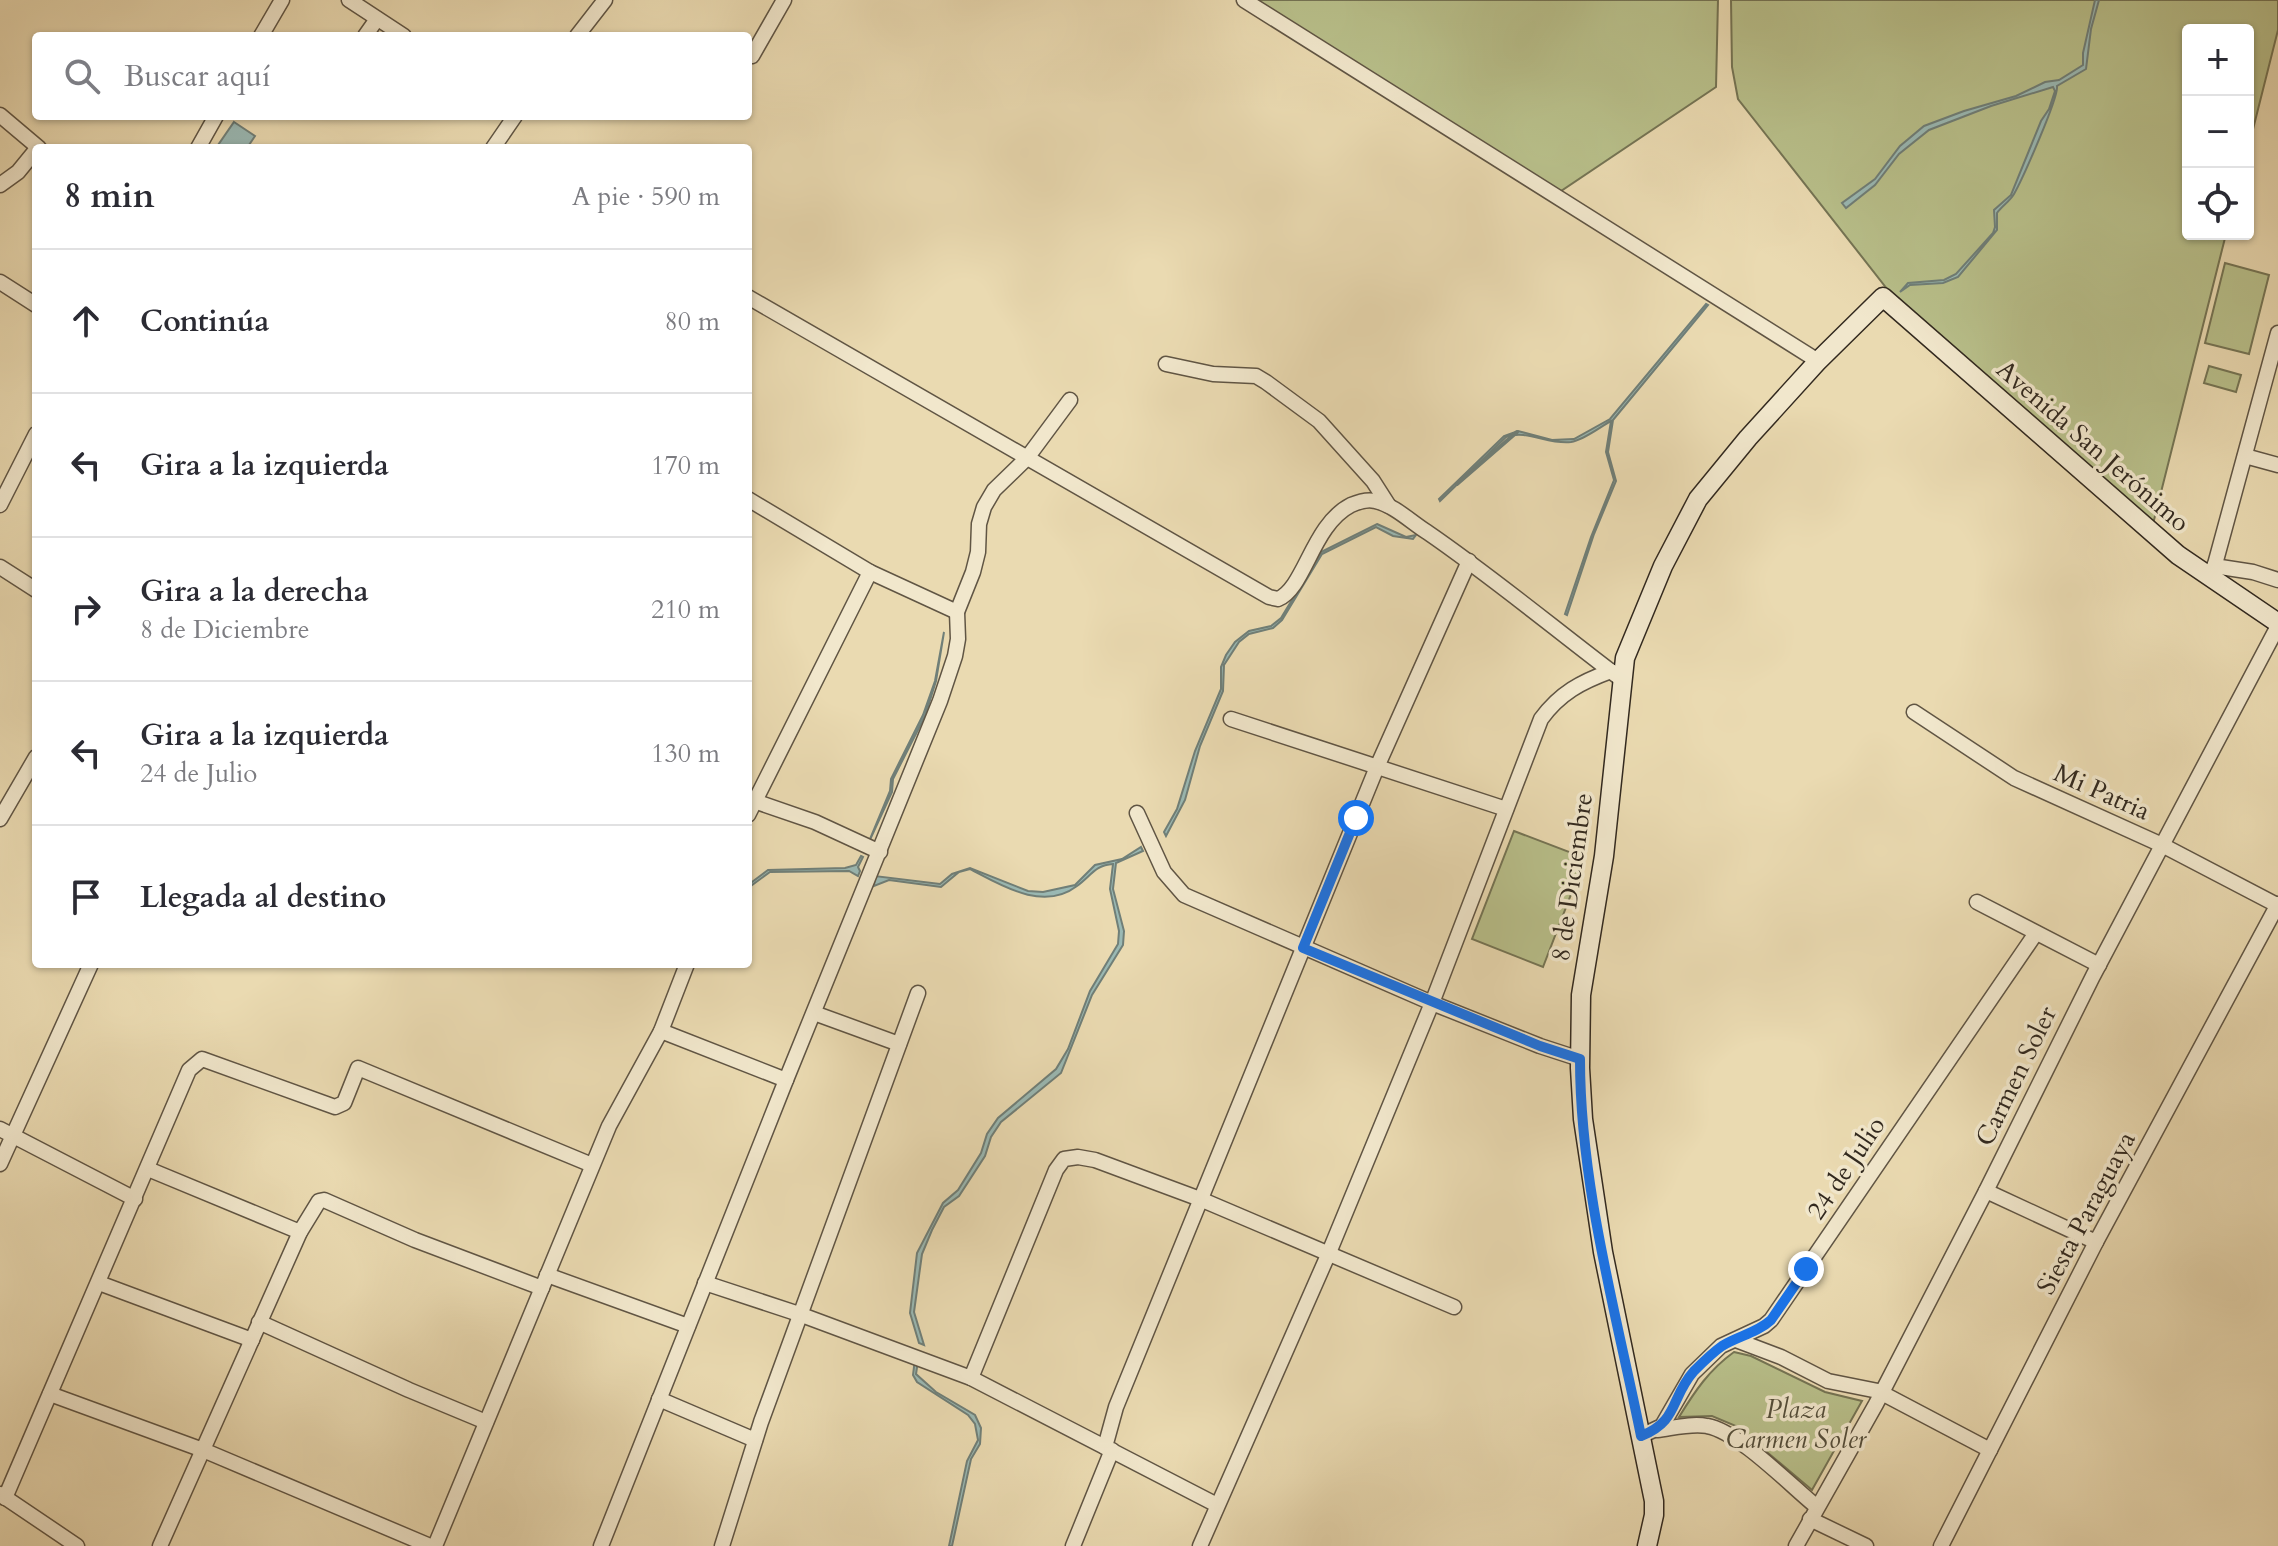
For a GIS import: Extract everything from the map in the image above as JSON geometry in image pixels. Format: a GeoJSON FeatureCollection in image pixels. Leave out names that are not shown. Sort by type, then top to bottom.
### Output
{"type":"FeatureCollection","features":[{"type":"Feature","properties":{"kind":"street"},"geometry":{"type":"LineString","coordinates":[[349,0],[398,32]]}},
{"type":"Feature","properties":{"kind":"street"},"geometry":{"type":"LineString","coordinates":[[580,32],[605,0]]}},
{"type":"Feature","properties":{"kind":"street"},"geometry":{"type":"LineString","coordinates":[[752,56],[784,0]]}},
{"type":"Feature","properties":{"kind":"street"},"geometry":{"type":"LineString","coordinates":[[1244,0],[1818,361]]}},
{"type":"Feature","properties":{"kind":"street"},"geometry":{"type":"LineString","coordinates":[[263,32],[274,4]]}},
{"type":"Feature","properties":{"kind":"street"},"geometry":{"type":"LineString","coordinates":[[368,32],[377,19]]}},
{"type":"Feature","properties":{"kind":"street"},"geometry":{"type":"LineString","coordinates":[[0,115],[33,144]]}},
{"type":"Feature","properties":{"kind":"street"},"geometry":{"type":"LineString","coordinates":[[200,144],[214,120]]}},
{"type":"Feature","properties":{"kind":"street"},"geometry":{"type":"LineString","coordinates":[[496,144],[512,120]]}},
{"type":"Feature","properties":{"kind":"street"},"geometry":{"type":"LineString","coordinates":[[0,185],[32,157]]}},
{"type":"Feature","properties":{"kind":"street"},"geometry":{"type":"LineString","coordinates":[[0,282],[32,302]]}},
{"type":"Feature","properties":{"kind":"street","name":"8 de Diciembre"},"geometry":{"type":"LineString","coordinates":[[1647,1546],[1654,1515],[1649,1433],[1592,1186],[1583,1119],[1580,1059],[1581,995],[1604,856],[1616,675],[1642,613],[1698,499],[1818,361],[1883,297]]}},
{"type":"Feature","properties":{"kind":"street","name":"Avenida San Jerónimo"},"geometry":{"type":"LineString","coordinates":[[1883,297],[2142,524],[2278,624]]}},
{"type":"Feature","properties":{"kind":"street"},"geometry":{"type":"LineString","coordinates":[[752,299],[1274,599],[1284,596],[1291,589],[1322,532],[1340,513],[1359,501],[1374,501],[1390,507],[1469,561],[1616,675]]}},
{"type":"Feature","properties":{"kind":"street"},"geometry":{"type":"LineString","coordinates":[[2278,333],[2212,573],[2253,572],[2278,580]]}},
{"type":"Feature","properties":{"kind":"street"},"geometry":{"type":"LineString","coordinates":[[1166,364],[1213,374],[1256,376],[1266,382],[1319,421],[1373,481],[1390,507]]}},
{"type":"Feature","properties":{"kind":"street"},"geometry":{"type":"LineString","coordinates":[[601,1546],[786,1080],[924,745],[955,656],[957,612],[973,572],[984,507],[994,490],[1027,458],[1070,400]]}},
{"type":"Feature","properties":{"kind":"street"},"geometry":{"type":"LineString","coordinates":[[0,505],[32,442]]}},
{"type":"Feature","properties":{"kind":"street"},"geometry":{"type":"LineString","coordinates":[[2245,456],[2278,465]]}},
{"type":"Feature","properties":{"kind":"street"},"geometry":{"type":"LineString","coordinates":[[752,501],[870,572],[957,612]]}},
{"type":"Feature","properties":{"kind":"street"},"geometry":{"type":"LineString","coordinates":[[1073,1546],[1108,1448],[1116,1407],[1377,767],[1469,561]]}},
{"type":"Feature","properties":{"kind":"street"},"geometry":{"type":"LineString","coordinates":[[0,567],[32,587]]}},
{"type":"Feature","properties":{"kind":"street"},"geometry":{"type":"LineString","coordinates":[[752,806],[870,572]]}},
{"type":"Feature","properties":{"kind":"street","name":"Carmen Soler"},"geometry":{"type":"LineString","coordinates":[[1796,1546],[1882,1393],[2099,965],[2278,624]]}},
{"type":"Feature","properties":{"kind":"street"},"geometry":{"type":"LineString","coordinates":[[1200,1546],[1328,1255],[1432,1003],[1541,719],[1551,705],[1579,683],[1616,675]]}},
{"type":"Feature","properties":{"kind":"street","name":"Mi Patria"},"geometry":{"type":"LineString","coordinates":[[1914,712],[2014,778],[2162,845],[2278,905]]}},
{"type":"Feature","properties":{"kind":"street"},"geometry":{"type":"LineString","coordinates":[[1231,719],[1506,809]]}},
{"type":"Feature","properties":{"kind":"street"},"geometry":{"type":"LineString","coordinates":[[0,819],[32,764]]}},
{"type":"Feature","properties":{"kind":"street"},"geometry":{"type":"LineString","coordinates":[[752,808],[815,822],[880,852]]}},
{"type":"Feature","properties":{"kind":"street"},"geometry":{"type":"LineString","coordinates":[[1137,813],[1164,872],[1184,895],[1432,1003],[1580,1059]]}},
{"type":"Feature","properties":{"kind":"street"},"geometry":{"type":"LineString","coordinates":[[1977,902],[2099,965]]}},
{"type":"Feature","properties":{"kind":"street","name":"Siesta Paraguaya"},"geometry":{"type":"LineString","coordinates":[[1941,1546],[2096,1242],[2278,905]]}},
{"type":"Feature","properties":{"kind":"street","name":"24 de Julio"},"geometry":{"type":"LineString","coordinates":[[1649,1433],[1666,1422],[1692,1374],[1721,1346],[1771,1320],[2036,933]]}},
{"type":"Feature","properties":{"kind":"street"},"geometry":{"type":"LineString","coordinates":[[0,1164],[7,1133],[89,968]]}},
{"type":"Feature","properties":{"kind":"street"},"geometry":{"type":"LineString","coordinates":[[50,1394],[203,1450],[433,1546],[609,1126],[661,1031],[685,968]]}},
{"type":"Feature","properties":{"kind":"street"},"geometry":{"type":"LineString","coordinates":[[722,1546],[799,1314],[918,993]]}},
{"type":"Feature","properties":{"kind":"street"},"geometry":{"type":"LineString","coordinates":[[814,1013],[899,1044]]}},
{"type":"Feature","properties":{"kind":"street"},"geometry":{"type":"LineString","coordinates":[[661,1031],[786,1080]]}},
{"type":"Feature","properties":{"kind":"street"},"geometry":{"type":"LineString","coordinates":[[77,1546],[2,1496],[99,1283],[189,1070],[202,1059],[335,1107],[344,1103],[358,1068],[592,1165]]}},
{"type":"Feature","properties":{"kind":"street"},"geometry":{"type":"LineString","coordinates":[[7,1133],[135,1199]]}},
{"type":"Feature","properties":{"kind":"street"},"geometry":{"type":"LineString","coordinates":[[971,1378],[1056,1170],[1064,1159],[1078,1157],[1095,1160],[1200,1199],[1454,1307]]}},
{"type":"Feature","properties":{"kind":"street"},"geometry":{"type":"LineString","coordinates":[[148,1169],[300,1232]]}},
{"type":"Feature","properties":{"kind":"street"},"geometry":{"type":"LineString","coordinates":[[1986,1191],[2096,1242]]}},
{"type":"Feature","properties":{"kind":"street"},"geometry":{"type":"LineString","coordinates":[[160,1546],[300,1232],[315,1207],[324,1200],[415,1240],[688,1326]]}},
{"type":"Feature","properties":{"kind":"street"},"geometry":{"type":"LineString","coordinates":[[99,1283],[252,1340]]}},
{"type":"Feature","properties":{"kind":"street"},"geometry":{"type":"LineString","coordinates":[[705,1283],[799,1314],[971,1378],[1217,1505]]}},
{"type":"Feature","properties":{"kind":"street"},"geometry":{"type":"LineString","coordinates":[[259,1322],[486,1422]]}},
{"type":"Feature","properties":{"kind":"street"},"geometry":{"type":"LineString","coordinates":[[1736,1340],[1781,1357],[1828,1381],[1882,1393],[1990,1450]]}},
{"type":"Feature","properties":{"kind":"street"},"geometry":{"type":"LineString","coordinates":[[659,1399],[755,1440]]}},
{"type":"Feature","properties":{"kind":"street"},"geometry":{"type":"LineString","coordinates":[[1649,1433],[1704,1425],[1722,1431],[1744,1445],[1813,1513],[1866,1546]]}},
{"type":"Feature","properties":{"kind":"green space"},"geometry":{"type":"Polygon","coordinates":[[[1252,0],[1718,0],[1716,87],[1558,193],[1252,0]]]}},
{"type":"Feature","properties":{"kind":"green space"},"geometry":{"type":"Polygon","coordinates":[[[1731,0],[2278,0],[2278,30],[2254,125],[2254,24],[2182,24],[2182,240],[2224,240],[2153,524],[1895,299],[1738,99],[1732,67],[1731,0]]]}},
{"type":"Feature","properties":{"kind":"green space"},"geometry":{"type":"Polygon","coordinates":[[[2225,263],[2269,275],[2249,354],[2205,343],[2225,263]]]}},
{"type":"Feature","properties":{"kind":"green space"},"geometry":{"type":"Polygon","coordinates":[[[2209,366],[2241,375],[2236,392],[2204,383],[2209,366]]]}},
{"type":"Feature","properties":{"kind":"green space"},"geometry":{"type":"Polygon","coordinates":[[[1514,831],[1585,858],[1543,967],[1472,939],[1514,831]]]}},
{"type":"Feature","properties":{"kind":"green space","name":"Plaza Carmen Soler"},"geometry":{"type":"Polygon","coordinates":[[[1734,1352],[1751,1356],[1825,1392],[1862,1401],[1812,1490],[1736,1426],[1712,1416],[1679,1417],[1703,1382],[1734,1352]]]}},
{"type":"Feature","properties":{"kind":"water"},"geometry":{"type":"Polygon","coordinates":[[[2095,0],[2099,0],[2091,29],[2086,69],[2057,86],[2056,93],[2032,157],[2012,197],[1997,213],[1997,230],[1958,277],[1943,283],[1910,285],[1900,292],[1908,283],[1944,280],[1956,274],[1993,233],[1994,210],[2011,195],[2041,121],[2049,109],[2055,91],[2053,87],[1929,130],[1899,154],[1875,185],[1846,208],[1842,203],[1875,179],[1900,146],[1924,126],[2016,96],[2045,82],[2059,80],[2083,65],[2095,0]]]}},
{"type":"Feature","properties":{"kind":"water"},"geometry":{"type":"Polygon","coordinates":[[[234,122],[255,136],[250,144],[219,144],[234,122]]]}},
{"type":"Feature","properties":{"kind":"water"},"geometry":{"type":"Polygon","coordinates":[[[1706,304],[1613,420],[1608,452],[1616,481],[1594,534],[1567,615],[1591,537],[1614,480],[1606,452],[1611,421],[1571,442],[1554,441],[1522,435],[1506,437],[1439,499],[1504,436],[1518,431],[1552,440],[1574,439],[1610,419],[1706,304]]]}},
{"type":"Feature","properties":{"kind":"water"},"geometry":{"type":"Polygon","coordinates":[[[1377,524],[1406,537],[1416,535],[1413,539],[1393,536],[1376,527],[1322,554],[1282,620],[1273,628],[1249,634],[1239,642],[1224,665],[1223,691],[1200,746],[1185,800],[1166,836],[1164,832],[1177,809],[1195,751],[1221,689],[1221,667],[1226,655],[1235,642],[1249,631],[1271,626],[1281,618],[1321,552],[1377,524]]]}},
{"type":"Feature","properties":{"kind":"water"},"geometry":{"type":"Polygon","coordinates":[[[944,632],[936,681],[925,716],[893,779],[892,792],[868,844],[890,791],[891,779],[923,715],[935,681],[944,632]]]}},
{"type":"Feature","properties":{"kind":"water"},"geometry":{"type":"Polygon","coordinates":[[[1141,847],[1143,851],[1116,863],[1113,889],[1124,931],[1123,945],[1092,995],[1061,1073],[1001,1122],[991,1137],[985,1156],[959,1196],[944,1207],[932,1230],[922,1254],[914,1312],[924,1345],[919,1343],[910,1313],[917,1253],[943,1203],[958,1190],[981,1153],[987,1134],[998,1118],[1056,1069],[1068,1049],[1090,991],[1118,944],[1119,931],[1110,889],[1113,864],[1097,869],[1077,886],[1050,897],[1022,893],[970,869],[959,872],[941,887],[889,880],[874,886],[875,876],[940,884],[952,874],[970,868],[1028,891],[1043,892],[1075,885],[1095,865],[1122,859],[1141,847]]]}},
{"type":"Feature","properties":{"kind":"water"},"geometry":{"type":"Polygon","coordinates":[[[863,857],[858,876],[849,871],[770,872],[752,885],[768,870],[856,865],[863,857]]]}},
{"type":"Feature","properties":{"kind":"water"},"geometry":{"type":"Polygon","coordinates":[[[915,1359],[918,1361],[916,1374],[936,1392],[975,1415],[981,1428],[980,1444],[971,1459],[952,1546],[949,1546],[967,1461],[978,1440],[975,1424],[968,1415],[917,1382],[913,1375],[915,1359]]]}},
{"type":"Feature","properties":{"kind":"waterway"},"geometry":{"type":"LineString","coordinates":[[1457,484],[1517,432]]}},
{"type":"Feature","properties":{"kind":"route"},"geometry":{"type":"LineString","coordinates":[[1356,818],[1303,948],[1432,1003],[1580,1059],[1583,1119],[1592,1186],[1641,1436],[1657,1430],[1666,1422],[1683,1386],[1721,1346],[1771,1320],[1806,1269]]}}]}
